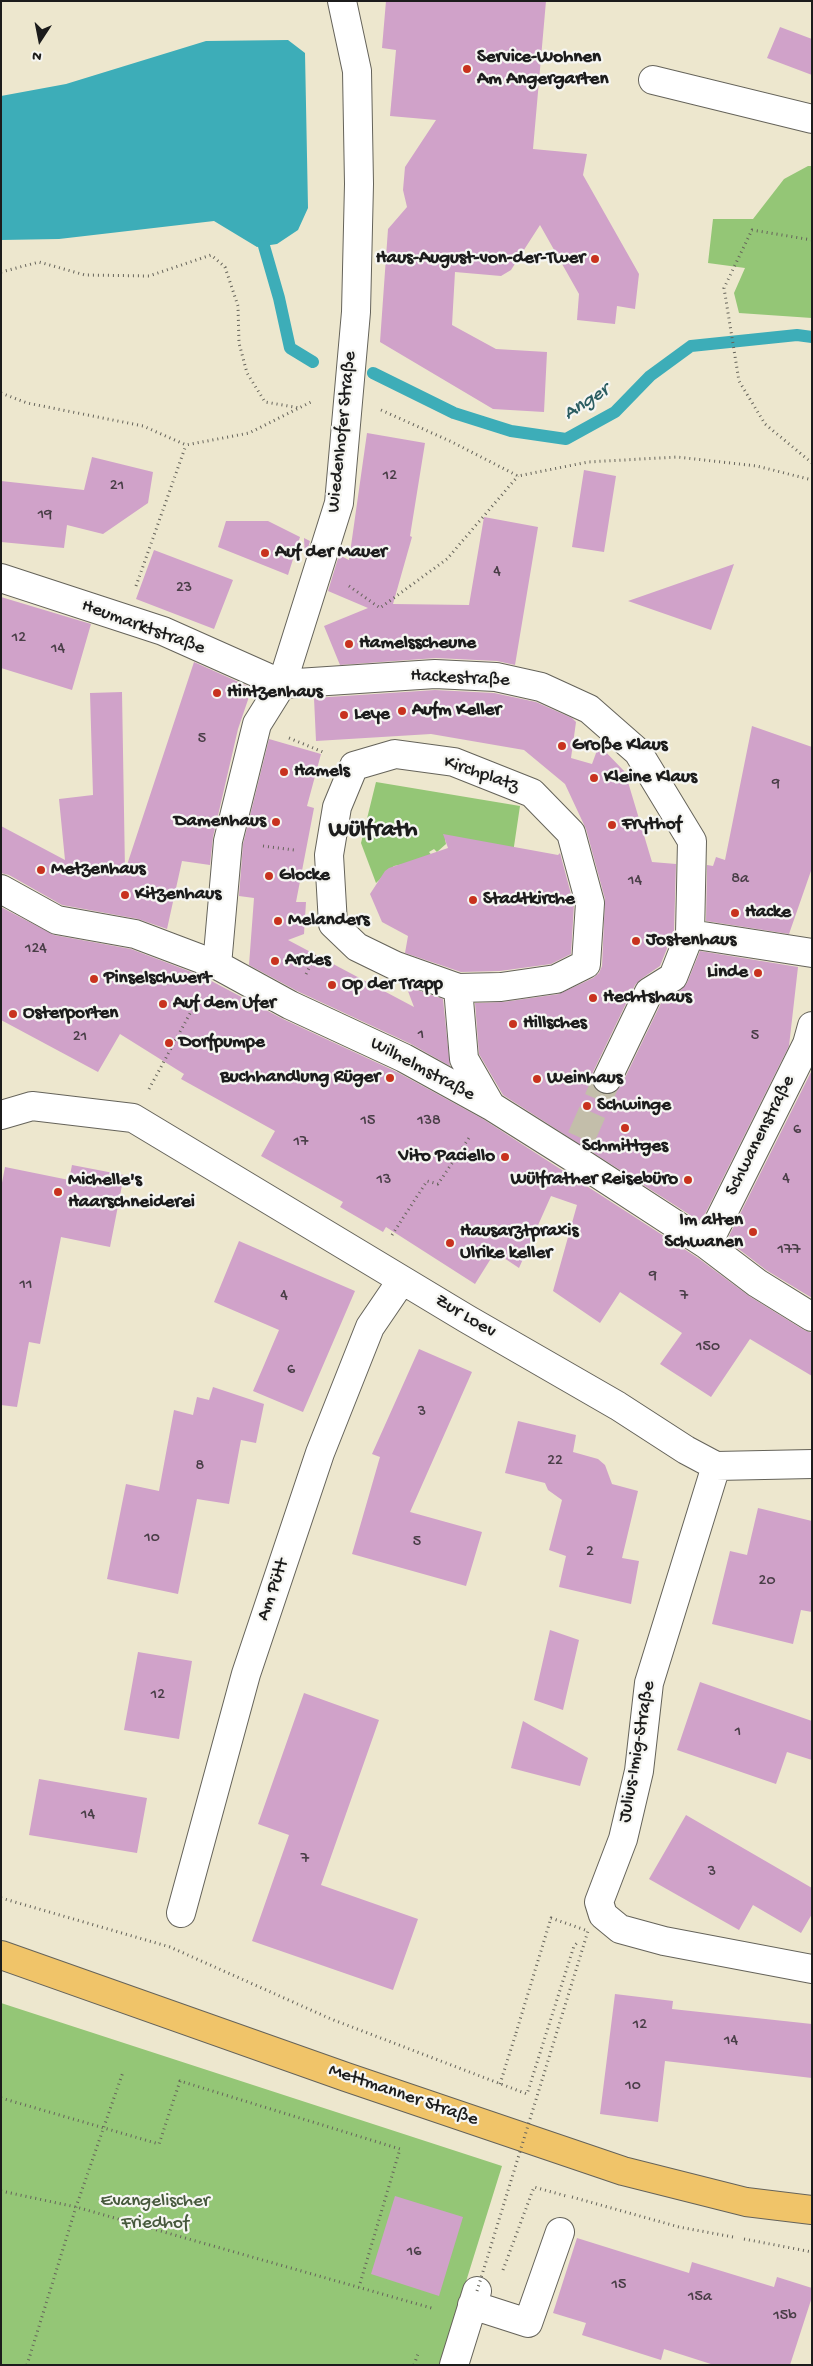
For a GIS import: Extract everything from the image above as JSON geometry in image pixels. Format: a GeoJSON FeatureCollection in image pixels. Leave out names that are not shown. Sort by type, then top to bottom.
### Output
{"type":"FeatureCollection","features":[{"type":"Feature","properties":{"kind":"main road","name":"Mettmanner Straße"},"geometry":{"type":"LineString","coordinates":[[1,1955],[346,2077],[623,2171],[746,2202],[812,2210]]}},
{"type":"Feature","properties":{"kind":"street","name":"Wiedenhofer Straße"},"geometry":{"type":"LineString","coordinates":[[217,965],[228,841],[256,724],[282,684],[339,504],[356,312],[359,184],[357,71],[342,1]]}},
{"type":"Feature","properties":{"kind":"street"},"geometry":{"type":"LineString","coordinates":[[653,80],[812,119]]}},
{"type":"Feature","properties":{"kind":"street","name":"Heumarktstraße"},"geometry":{"type":"LineString","coordinates":[[1,578],[163,631],[282,684]]}},
{"type":"Feature","properties":{"kind":"street","name":"Hackestraße"},"geometry":{"type":"LineString","coordinates":[[282,684],[434,674],[496,677],[541,688],[589,709],[638,752],[692,840],[690,934],[673,977],[649,992],[607,1079]]}},
{"type":"Feature","properties":{"kind":"street","name":"Kirchplatz"},"geometry":{"type":"LineString","coordinates":[[333,924],[357,947],[396,966],[458,988],[500,988],[556,979],[586,964],[590,903],[570,833],[532,792],[454,762],[395,754],[354,766]]}},
{"type":"Feature","properties":{"kind":"street"},"geometry":{"type":"LineString","coordinates":[[333,924],[329,855],[338,807],[354,766]]}},
{"type":"Feature","properties":{"kind":"street","name":"Wilhelmstraße"},"geometry":{"type":"LineString","coordinates":[[1,889],[57,920],[135,934],[217,965],[290,1005],[404,1058],[491,1106],[576,1148],[757,1283],[812,1317]]}},
{"type":"Feature","properties":{"kind":"street"},"geometry":{"type":"LineString","coordinates":[[690,934],[812,952]]}},
{"type":"Feature","properties":{"kind":"street"},"geometry":{"type":"LineString","coordinates":[[458,988],[464,1059],[491,1106]]}},
{"type":"Feature","properties":{"kind":"street","name":"Schwanenstraße"},"geometry":{"type":"LineString","coordinates":[[707,1245],[807,1044],[812,1026]]}},
{"type":"Feature","properties":{"kind":"street"},"geometry":{"type":"LineString","coordinates":[[1,1115],[32,1106],[133,1118]]}},
{"type":"Feature","properties":{"kind":"street","name":"Zur Loev"},"geometry":{"type":"LineString","coordinates":[[133,1118],[402,1280],[618,1406],[686,1450],[716,1466],[812,1464]]}},
{"type":"Feature","properties":{"kind":"street","name":"Am Pütt"},"geometry":{"type":"LineString","coordinates":[[181,1913],[246,1674],[320,1453],[370,1327],[402,1280]]}},
{"type":"Feature","properties":{"kind":"street","name":"Julius-Imig-Straße"},"geometry":{"type":"LineString","coordinates":[[603,1915],[599,1902],[624,1840],[638,1771],[649,1683],[716,1466]]}},
{"type":"Feature","properties":{"kind":"street"},"geometry":{"type":"LineString","coordinates":[[603,1915],[620,1929],[664,1941],[812,1969]]}},
{"type":"Feature","properties":{"kind":"street"},"geometry":{"type":"LineString","coordinates":[[454,2365],[477,2307],[528,2323],[560,2232]]}},
{"type":"Feature","properties":{"kind":"path"},"geometry":{"type":"LineString","coordinates":[[812,240],[752,230],[724,288],[739,381],[764,424],[812,463]]}},
{"type":"Feature","properties":{"kind":"path"},"geometry":{"type":"LineString","coordinates":[[1,272],[39,262],[85,275],[149,276],[211,255],[225,267],[238,306],[239,343],[245,365],[265,402],[301,408]]}},
{"type":"Feature","properties":{"kind":"path"},"geometry":{"type":"LineString","coordinates":[[1,393],[26,403],[142,426],[186,445],[249,432],[301,408],[328,392],[349,396],[452,442],[518,476]]}},
{"type":"Feature","properties":{"kind":"path"},"geometry":{"type":"LineString","coordinates":[[123,619],[154,542],[186,445]]}},
{"type":"Feature","properties":{"kind":"path"},"geometry":{"type":"LineString","coordinates":[[320,565],[380,608],[447,559],[518,476],[588,462],[677,457],[757,466],[812,480]]}},
{"type":"Feature","properties":{"kind":"path"},"geometry":{"type":"LineString","coordinates":[[256,724],[354,766]]}},
{"type":"Feature","properties":{"kind":"path"},"geometry":{"type":"LineString","coordinates":[[228,841],[329,855]]}},
{"type":"Feature","properties":{"kind":"path"},"geometry":{"type":"LineString","coordinates":[[290,1005],[333,924]]}},
{"type":"Feature","properties":{"kind":"path"},"geometry":{"type":"LineString","coordinates":[[133,1118],[217,965]]}},
{"type":"Feature","properties":{"kind":"path"},"geometry":{"type":"LineString","coordinates":[[389,1239],[427,1181],[438,1184],[491,1106]]}},
{"type":"Feature","properties":{"kind":"path"},"geometry":{"type":"LineString","coordinates":[[1,1898],[170,1948],[331,2019],[527,2094],[574,1946],[603,1915]]}},
{"type":"Feature","properties":{"kind":"path"},"geometry":{"type":"LineString","coordinates":[[477,2307],[588,1931],[551,1918],[500,2084]]}},
{"type":"Feature","properties":{"kind":"path"},"geometry":{"type":"LineString","coordinates":[[27,2365],[76,2207],[123,2072]]}},
{"type":"Feature","properties":{"kind":"path"},"geometry":{"type":"LineString","coordinates":[[1,2098],[159,2144],[180,2081],[400,2149],[359,2287]]}},
{"type":"Feature","properties":{"kind":"path"},"geometry":{"type":"LineString","coordinates":[[477,2307],[495,2289],[534,2187],[679,2227],[812,2252]]}},
{"type":"Feature","properties":{"kind":"path"},"geometry":{"type":"LineString","coordinates":[[1,2191],[76,2207],[359,2287],[477,2307]]}},
{"type":"Feature","properties":{"kind":"green space"},"geometry":{"type":"Polygon","coordinates":[[[808,166],[812,166],[812,318],[739,313],[734,293],[745,268],[708,263],[713,219],[753,219],[784,179],[808,166]]]}},
{"type":"Feature","properties":{"kind":"green space"},"geometry":{"type":"Polygon","coordinates":[[[376,782],[520,806],[513,853],[450,836],[445,839],[446,844],[437,852],[434,849],[429,852],[434,858],[394,866],[376,883],[361,843],[376,782]]]}},
{"type":"Feature","properties":{"kind":"green space","name":"Evangelischer Friedhof"},"geometry":{"type":"Polygon","coordinates":[[[1,2003],[502,2166],[440,2365],[1,2365],[1,2003]]]}},
{"type":"Feature","properties":{"kind":"water"},"geometry":{"type":"Polygon","coordinates":[[[288,40],[305,53],[308,208],[298,230],[277,244],[257,247],[214,221],[59,239],[1,240],[1,96],[66,84],[206,41],[288,40]]]}},
{"type":"Feature","properties":{"kind":"building","name":"Haus-August-von-der-Twer"},"geometry":{"type":"Polygon","coordinates":[[[386,1],[546,1],[533,149],[587,154],[583,175],[639,274],[635,309],[617,306],[615,324],[577,320],[579,294],[540,225],[511,270],[501,276],[455,272],[452,325],[496,349],[547,352],[544,412],[493,409],[380,342],[388,229],[407,207],[403,190],[405,167],[436,120],[390,116],[396,50],[382,48],[386,1]]]}},
{"type":"Feature","properties":{"kind":"building"},"geometry":{"type":"Polygon","coordinates":[[[780,27],[812,39],[812,75],[767,58],[780,27]]]}},
{"type":"Feature","properties":{"kind":"building"},"geometry":{"type":"Polygon","coordinates":[[[367,433],[425,443],[410,536],[412,537],[393,604],[469,605],[484,517],[538,527],[515,665],[497,661],[436,658],[340,665],[324,626],[368,608],[328,591],[339,555],[349,560],[367,433]]]}},
{"type":"Feature","properties":{"kind":"building"},"geometry":{"type":"Polygon","coordinates":[[[92,457],[153,472],[148,503],[103,534],[67,525],[64,548],[1,542],[1,481],[84,490],[92,457]]]}},
{"type":"Feature","properties":{"kind":"building"},"geometry":{"type":"Polygon","coordinates":[[[584,470],[616,476],[604,552],[572,547],[584,470]]]}},
{"type":"Feature","properties":{"kind":"building","name":"Auf der Mauer"},"geometry":{"type":"Polygon","coordinates":[[[226,521],[268,521],[300,537],[288,575],[218,547],[226,521]]]}},
{"type":"Feature","properties":{"kind":"building"},"geometry":{"type":"Polygon","coordinates":[[[304,538],[310,541],[305,559],[304,538]]]}},
{"type":"Feature","properties":{"kind":"building"},"geometry":{"type":"Polygon","coordinates":[[[154,550],[233,580],[214,629],[136,599],[154,550]]]}},
{"type":"Feature","properties":{"kind":"building"},"geometry":{"type":"Polygon","coordinates":[[[734,564],[711,630],[628,601],[734,564]]]}},
{"type":"Feature","properties":{"kind":"building"},"geometry":{"type":"Polygon","coordinates":[[[1,597],[91,624],[72,690],[1,668],[1,597]]]}},
{"type":"Feature","properties":{"kind":"building"},"geometry":{"type":"Polygon","coordinates":[[[194,662],[252,688],[238,729],[213,837],[210,865],[182,861],[167,929],[138,919],[62,905],[9,875],[1,873],[1,826],[65,860],[59,799],[93,795],[90,693],[122,692],[125,871],[194,662]]]}},
{"type":"Feature","properties":{"kind":"building"},"geometry":{"type":"Polygon","coordinates":[[[435,690],[494,693],[536,702],[572,718],[576,722],[571,758],[592,764],[599,745],[625,772],[652,862],[676,864],[674,931],[660,966],[635,985],[593,1072],[592,1081],[594,1087],[600,1093],[609,1094],[615,1092],[621,1086],[661,1003],[681,990],[687,983],[700,951],[798,967],[789,1046],[701,1222],[503,1095],[479,1054],[475,1003],[503,1002],[559,994],[593,978],[599,973],[602,966],[605,899],[586,829],[565,784],[524,750],[431,734],[316,741],[314,698],[435,690]]]}},
{"type":"Feature","properties":{"kind":"building"},"geometry":{"type":"Polygon","coordinates":[[[752,726],[812,747],[812,868],[789,934],[706,921],[707,865],[713,866],[716,857],[725,860],[752,726]]]}},
{"type":"Feature","properties":{"kind":"building"},"geometry":{"type":"Polygon","coordinates":[[[269,739],[321,754],[307,806],[314,808],[296,902],[306,902],[304,934],[288,940],[414,1007],[406,986],[443,999],[450,1066],[411,1044],[297,991],[249,965],[254,898],[239,896],[243,844],[269,739]]]}},
{"type":"Feature","properties":{"kind":"building","name":"Stadtkirche"},"geometry":{"type":"Polygon","coordinates":[[[443,834],[558,855],[560,853],[574,905],[571,954],[551,964],[500,971],[461,972],[405,953],[408,936],[382,922],[370,894],[389,868],[448,848],[443,834]]]}},
{"type":"Feature","properties":{"kind":"building"},"geometry":{"type":"Polygon","coordinates":[[[1,907],[54,935],[131,949],[202,976],[283,1019],[397,1072],[483,1119],[698,1258],[749,1296],[812,1333],[812,1376],[750,1339],[711,1397],[660,1364],[682,1333],[620,1292],[600,1323],[553,1291],[577,1205],[551,1196],[519,1268],[495,1252],[475,1284],[386,1227],[383,1232],[340,1207],[343,1202],[261,1156],[275,1131],[181,1079],[184,1074],[120,1034],[98,1072],[1,1020],[1,907]]]}},
{"type":"Feature","properties":{"kind":"building"},"geometry":{"type":"Polygon","coordinates":[[[812,1070],[812,1298],[766,1270],[727,1240],[812,1070]]]}},
{"type":"Feature","properties":{"kind":"building"},"geometry":{"type":"Polygon","coordinates":[[[72,1165],[124,1175],[110,1247],[61,1237],[40,1344],[29,1342],[17,1407],[1,1405],[1,1188],[5,1167],[69,1180],[72,1165]]]}},
{"type":"Feature","properties":{"kind":"building"},"geometry":{"type":"Polygon","coordinates":[[[239,1241],[355,1291],[303,1412],[253,1391],[279,1330],[214,1302],[239,1241]]]}},
{"type":"Feature","properties":{"kind":"building"},"geometry":{"type":"Polygon","coordinates":[[[419,1349],[472,1372],[410,1512],[482,1532],[466,1586],[352,1554],[380,1457],[372,1454],[419,1349]]]}},
{"type":"Feature","properties":{"kind":"building"},"geometry":{"type":"Polygon","coordinates":[[[213,1387],[264,1404],[256,1443],[241,1440],[229,1504],[197,1499],[178,1594],[107,1579],[126,1484],[159,1491],[174,1410],[193,1415],[197,1397],[209,1400],[213,1387]]]}},
{"type":"Feature","properties":{"kind":"building"},"geometry":{"type":"Polygon","coordinates":[[[518,1421],[576,1435],[573,1452],[598,1459],[605,1465],[612,1484],[638,1491],[622,1558],[639,1561],[631,1604],[559,1587],[566,1556],[549,1550],[562,1500],[548,1490],[545,1483],[505,1473],[518,1421]]]}},
{"type":"Feature","properties":{"kind":"building"},"geometry":{"type":"Polygon","coordinates":[[[758,1508],[812,1521],[812,1612],[801,1610],[793,1644],[712,1624],[730,1551],[747,1555],[758,1508]]]}},
{"type":"Feature","properties":{"kind":"building"},"geometry":{"type":"Polygon","coordinates":[[[550,1630],[579,1640],[563,1710],[534,1700],[550,1630]]]}},
{"type":"Feature","properties":{"kind":"building"},"geometry":{"type":"Polygon","coordinates":[[[138,1652],[192,1661],[179,1739],[124,1730],[138,1652]]]}},
{"type":"Feature","properties":{"kind":"building"},"geometry":{"type":"Polygon","coordinates":[[[700,1682],[812,1721],[812,1760],[787,1752],[776,1784],[677,1750],[700,1682]]]}},
{"type":"Feature","properties":{"kind":"building"},"geometry":{"type":"Polygon","coordinates":[[[304,1693],[379,1720],[321,1885],[418,1919],[393,1990],[252,1941],[289,1835],[258,1824],[304,1693]]]}},
{"type":"Feature","properties":{"kind":"building"},"geometry":{"type":"Polygon","coordinates":[[[523,1721],[588,1758],[580,1786],[511,1768],[523,1721]]]}},
{"type":"Feature","properties":{"kind":"building"},"geometry":{"type":"Polygon","coordinates":[[[39,1779],[147,1798],[137,1853],[29,1835],[39,1779]]]}},
{"type":"Feature","properties":{"kind":"building"},"geometry":{"type":"Polygon","coordinates":[[[686,1815],[812,1888],[812,1914],[801,1933],[753,1905],[739,1930],[649,1879],[686,1815]]]}},
{"type":"Feature","properties":{"kind":"building"},"geometry":{"type":"Polygon","coordinates":[[[615,1994],[673,2001],[672,2009],[812,2024],[812,2078],[665,2061],[658,2122],[600,2114],[615,1994]]]}},
{"type":"Feature","properties":{"kind":"building"},"geometry":{"type":"Polygon","coordinates":[[[395,2196],[463,2217],[439,2296],[371,2274],[395,2196]]]}},
{"type":"Feature","properties":{"kind":"building"},"geometry":{"type":"Polygon","coordinates":[[[577,2238],[689,2273],[692,2262],[774,2287],[777,2277],[812,2288],[812,2297],[790,2365],[714,2365],[664,2349],[661,2360],[582,2335],[586,2323],[553,2313],[577,2238]]]}},
{"type":"Feature","properties":{"kind":"waterway","name":"Anger"},"geometry":{"type":"LineString","coordinates":[[264,246],[279,298],[290,348],[313,362]]}},
{"type":"Feature","properties":{"kind":"waterway","name":"Anger"},"geometry":{"type":"LineString","coordinates":[[373,373],[454,413],[511,431],[566,439],[615,412],[650,376],[691,346],[797,335],[812,337]]}},
{"type":"Feature","properties":{"kind":"tunnel"},"geometry":{"type":"LineString","coordinates":[[581,1138],[607,1079]]}},
{"type":"Feature","properties":{"kind":"place","name":"Service-Wohnen Am Angergarten"},"geometry":{"type":"Point","coordinates":[467,69]}},
{"type":"Feature","properties":{"kind":"place","name":"Haus-August-von-der-Twer"},"geometry":{"type":"Point","coordinates":[595,259]}},
{"type":"Feature","properties":{"kind":"place","name":"Auf der Mauer"},"geometry":{"type":"Point","coordinates":[265,553]}},
{"type":"Feature","properties":{"kind":"place","name":"Hamelsscheune"},"geometry":{"type":"Point","coordinates":[349,644]}},
{"type":"Feature","properties":{"kind":"place","name":"Hintzenhaus"},"geometry":{"type":"Point","coordinates":[217,693]}},
{"type":"Feature","properties":{"kind":"place","name":"Aufm Keller"},"geometry":{"type":"Point","coordinates":[402,711]}},
{"type":"Feature","properties":{"kind":"place","name":"Leye"},"geometry":{"type":"Point","coordinates":[344,715]}},
{"type":"Feature","properties":{"kind":"place","name":"Große Klaus"},"geometry":{"type":"Point","coordinates":[562,746]}},
{"type":"Feature","properties":{"kind":"place","name":"Hamels"},"geometry":{"type":"Point","coordinates":[284,772]}},
{"type":"Feature","properties":{"kind":"place","name":"Kleine Klaus"},"geometry":{"type":"Point","coordinates":[594,778]}},
{"type":"Feature","properties":{"kind":"place","name":"Damenhaus"},"geometry":{"type":"Point","coordinates":[276,822]}},
{"type":"Feature","properties":{"kind":"place","name":"Frythof"},"geometry":{"type":"Point","coordinates":[612,825]}},
{"type":"Feature","properties":{"kind":"place","name":"Metzenhaus"},"geometry":{"type":"Point","coordinates":[41,870]}},
{"type":"Feature","properties":{"kind":"place","name":"Glocke"},"geometry":{"type":"Point","coordinates":[269,876]}},
{"type":"Feature","properties":{"kind":"place","name":"Kitzenhaus"},"geometry":{"type":"Point","coordinates":[125,895]}},
{"type":"Feature","properties":{"kind":"place","name":"Stadtkirche"},"geometry":{"type":"Point","coordinates":[473,900]}},
{"type":"Feature","properties":{"kind":"place","name":"Hacke"},"geometry":{"type":"Point","coordinates":[735,913]}},
{"type":"Feature","properties":{"kind":"place","name":"Melanders"},"geometry":{"type":"Point","coordinates":[278,921]}},
{"type":"Feature","properties":{"kind":"place","name":"Jostenhaus"},"geometry":{"type":"Point","coordinates":[636,941]}},
{"type":"Feature","properties":{"kind":"place","name":"Ardes"},"geometry":{"type":"Point","coordinates":[275,961]}},
{"type":"Feature","properties":{"kind":"place","name":"Linde"},"geometry":{"type":"Point","coordinates":[758,973]}},
{"type":"Feature","properties":{"kind":"place","name":"Pinselschwert"},"geometry":{"type":"Point","coordinates":[94,979]}},
{"type":"Feature","properties":{"kind":"place","name":"Op der Trapp"},"geometry":{"type":"Point","coordinates":[332,985]}},
{"type":"Feature","properties":{"kind":"place","name":"Hechtshaus"},"geometry":{"type":"Point","coordinates":[593,998]}},
{"type":"Feature","properties":{"kind":"place","name":"Auf dem Ufer"},"geometry":{"type":"Point","coordinates":[163,1004]}},
{"type":"Feature","properties":{"kind":"place","name":"Osterporten"},"geometry":{"type":"Point","coordinates":[13,1014]}},
{"type":"Feature","properties":{"kind":"place","name":"Hillsches"},"geometry":{"type":"Point","coordinates":[513,1024]}},
{"type":"Feature","properties":{"kind":"place","name":"Dorfpumpe"},"geometry":{"type":"Point","coordinates":[169,1043]}},
{"type":"Feature","properties":{"kind":"place","name":"Buchhandlung Rüger"},"geometry":{"type":"Point","coordinates":[390,1078]}},
{"type":"Feature","properties":{"kind":"place","name":"Weinhaus"},"geometry":{"type":"Point","coordinates":[537,1079]}},
{"type":"Feature","properties":{"kind":"place","name":"Schwinge"},"geometry":{"type":"Point","coordinates":[587,1106]}},
{"type":"Feature","properties":{"kind":"place","name":"Schmittges"},"geometry":{"type":"Point","coordinates":[625,1128]}},
{"type":"Feature","properties":{"kind":"place","name":"Vito Paciello"},"geometry":{"type":"Point","coordinates":[505,1157]}},
{"type":"Feature","properties":{"kind":"place","name":"Wülfrather Reisebüro"},"geometry":{"type":"Point","coordinates":[688,1180]}},
{"type":"Feature","properties":{"kind":"place","name":"Michelle's Haarschneiderei"},"geometry":{"type":"Point","coordinates":[58,1192]}},
{"type":"Feature","properties":{"kind":"place","name":"Im alten Schwanen"},"geometry":{"type":"Point","coordinates":[753,1232]}},
{"type":"Feature","properties":{"kind":"place","name":"Hausarztpraxis Ulrike keller"},"geometry":{"type":"Point","coordinates":[450,1243]}},
{"type":"Feature","properties":{"kind":"district","name":"Wülfrath"},"geometry":{"type":"Point","coordinates":[373,831]}}]}
